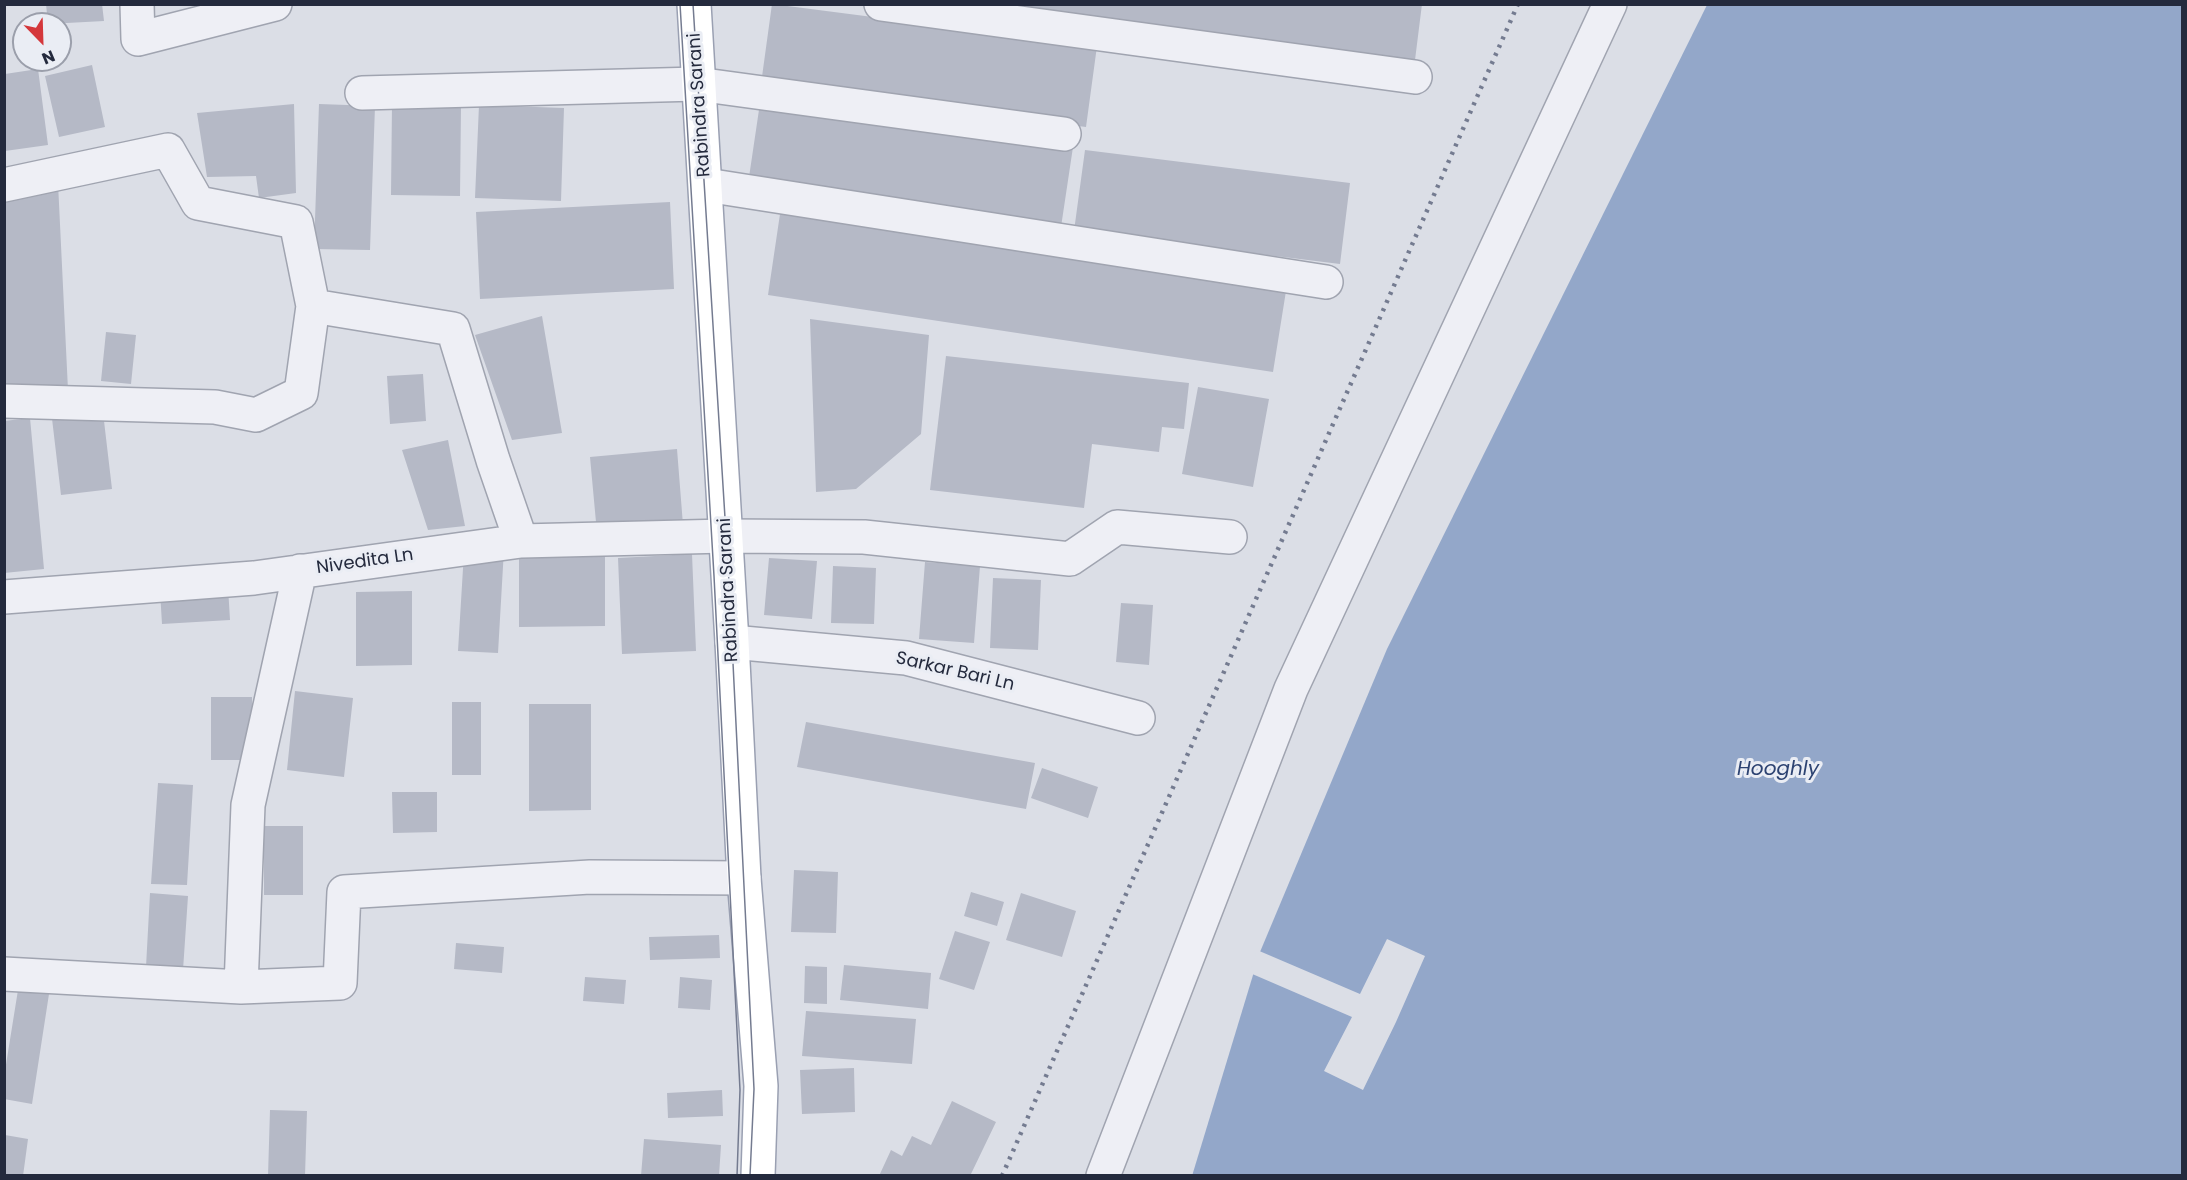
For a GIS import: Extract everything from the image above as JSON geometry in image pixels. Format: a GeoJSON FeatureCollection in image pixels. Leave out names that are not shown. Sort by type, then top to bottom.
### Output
{"type":"FeatureCollection","features":[{"type":"Feature","properties":{"kind":"main road","name":"Rabindra Sarani"},"geometry":{"type":"LineString","coordinates":[[694,4],[744,878],[761,1086],[758,1176]]}},
{"type":"Feature","properties":{"kind":"street"},"geometry":{"type":"LineString","coordinates":[[137,4],[138,39],[275,4]]}},
{"type":"Feature","properties":{"kind":"street"},"geometry":{"type":"LineString","coordinates":[[880,4],[1415,77]]}},
{"type":"Feature","properties":{"kind":"street"},"geometry":{"type":"LineString","coordinates":[[1103,1176],[1291,689],[1610,4]]}},
{"type":"Feature","properties":{"kind":"street"},"geometry":{"type":"LineString","coordinates":[[362,93],[698,84],[1064,134]]}},
{"type":"Feature","properties":{"kind":"street"},"geometry":{"type":"LineString","coordinates":[[4,185],[168,150],[198,203],[296,222],[313,306],[301,393],[256,415],[215,407],[4,401]]}},
{"type":"Feature","properties":{"kind":"street"},"geometry":{"type":"LineString","coordinates":[[706,185],[1326,282]]}},
{"type":"Feature","properties":{"kind":"street"},"geometry":{"type":"LineString","coordinates":[[313,306],[453,330],[521,541]]}},
{"type":"Feature","properties":{"kind":"street","name":"Nivedita Ln"},"geometry":{"type":"LineString","coordinates":[[4,597],[254,578],[521,541],[726,536],[864,537],[1070,559],[1117,527],[1230,537]]}},
{"type":"Feature","properties":{"kind":"street"},"geometry":{"type":"LineString","coordinates":[[241,987],[248,805],[300,571]]}},
{"type":"Feature","properties":{"kind":"street","name":"Sarkar Bari Ln"},"geometry":{"type":"LineString","coordinates":[[732,642],[906,658],[1138,718]]}},
{"type":"Feature","properties":{"kind":"street"},"geometry":{"type":"LineString","coordinates":[[4,974],[241,987],[340,983],[344,892],[590,877],[744,878]]}},
{"type":"Feature","properties":{"kind":"water","name":"Hooghly"},"geometry":{"type":"Polygon","coordinates":[[[1707,5],[2182,5],[2182,1175],[1192,1176],[1260,952],[1387,649],[1707,5]]]}},
{"type":"Feature","properties":{"kind":"pier"},"geometry":{"type":"Polygon","coordinates":[[[1387,939],[1425,956],[1363,1090],[1324,1071],[1352,1017],[1250,973],[1257,950],[1360,994],[1387,939]]]}},
{"type":"Feature","properties":{"kind":"building"},"geometry":{"type":"Polygon","coordinates":[[[46,4],[102,4],[104,21],[72,23],[72,12],[47,12],[46,4]]]}},
{"type":"Feature","properties":{"kind":"building"},"geometry":{"type":"Polygon","coordinates":[[[772,4],[1097,46],[1086,127],[761,84],[772,4]]]}},
{"type":"Feature","properties":{"kind":"building"},"geometry":{"type":"Polygon","coordinates":[[[976,4],[1422,4],[1415,60],[976,4]]]}},
{"type":"Feature","properties":{"kind":"building"},"geometry":{"type":"Polygon","coordinates":[[[92,65],[105,127],[59,137],[45,76],[72,72],[72,70],[92,65]]]}},
{"type":"Feature","properties":{"kind":"building"},"geometry":{"type":"Polygon","coordinates":[[[38,72],[48,145],[5,151],[5,74],[38,72]]]}},
{"type":"Feature","properties":{"kind":"building"},"geometry":{"type":"Polygon","coordinates":[[[760,103],[1073,147],[1061,227],[748,184],[760,103]]]}},
{"type":"Feature","properties":{"kind":"building"},"geometry":{"type":"Polygon","coordinates":[[[294,104],[296,193],[259,198],[256,176],[207,177],[197,113],[294,104]]]}},
{"type":"Feature","properties":{"kind":"building"},"geometry":{"type":"Polygon","coordinates":[[[319,104],[375,106],[370,250],[314,249],[319,104]]]}},
{"type":"Feature","properties":{"kind":"building"},"geometry":{"type":"Polygon","coordinates":[[[392,104],[461,105],[460,196],[391,195],[392,104]]]}},
{"type":"Feature","properties":{"kind":"building"},"geometry":{"type":"Polygon","coordinates":[[[479,105],[564,108],[561,201],[475,198],[479,105]]]}},
{"type":"Feature","properties":{"kind":"building"},"geometry":{"type":"Polygon","coordinates":[[[1085,150],[1350,183],[1340,264],[1074,231],[1085,150]]]}},
{"type":"Feature","properties":{"kind":"building"},"geometry":{"type":"Polygon","coordinates":[[[58,183],[68,390],[4,394],[4,185],[58,183]]]}},
{"type":"Feature","properties":{"kind":"building"},"geometry":{"type":"Polygon","coordinates":[[[670,202],[674,289],[480,299],[476,212],[670,202]]]}},
{"type":"Feature","properties":{"kind":"building"},"geometry":{"type":"Polygon","coordinates":[[[780,214],[1286,291],[1273,372],[768,295],[780,214]]]}},
{"type":"Feature","properties":{"kind":"building"},"geometry":{"type":"Polygon","coordinates":[[[542,316],[562,433],[512,440],[475,335],[542,316]]]}},
{"type":"Feature","properties":{"kind":"building"},"geometry":{"type":"Polygon","coordinates":[[[810,319],[929,335],[921,434],[856,489],[816,492],[810,319]]]}},
{"type":"Feature","properties":{"kind":"building"},"geometry":{"type":"Polygon","coordinates":[[[106,332],[136,335],[131,384],[101,381],[106,332]]]}},
{"type":"Feature","properties":{"kind":"building"},"geometry":{"type":"Polygon","coordinates":[[[946,356],[1189,383],[1184,429],[1162,427],[1159,452],[1092,444],[1084,508],[930,490],[946,356]]]}},
{"type":"Feature","properties":{"kind":"building"},"geometry":{"type":"Polygon","coordinates":[[[423,374],[426,421],[390,424],[387,376],[423,374]]]}},
{"type":"Feature","properties":{"kind":"building"},"geometry":{"type":"Polygon","coordinates":[[[1198,387],[1269,399],[1253,487],[1182,474],[1198,387]]]}},
{"type":"Feature","properties":{"kind":"building"},"geometry":{"type":"Polygon","coordinates":[[[102,404],[112,489],[61,495],[51,410],[102,404]]]}},
{"type":"Feature","properties":{"kind":"building"},"geometry":{"type":"Polygon","coordinates":[[[30,418],[44,569],[4,573],[4,421],[30,418]]]}},
{"type":"Feature","properties":{"kind":"building"},"geometry":{"type":"Polygon","coordinates":[[[448,440],[465,526],[428,530],[402,450],[448,440]]]}},
{"type":"Feature","properties":{"kind":"building"},"geometry":{"type":"Polygon","coordinates":[[[677,449],[683,525],[597,533],[590,457],[677,449]]]}},
{"type":"Feature","properties":{"kind":"building"},"geometry":{"type":"Polygon","coordinates":[[[504,549],[498,653],[458,651],[464,552],[504,549]]]}},
{"type":"Feature","properties":{"kind":"building"},"geometry":{"type":"Polygon","coordinates":[[[605,554],[605,626],[519,627],[519,555],[605,554]]]}},
{"type":"Feature","properties":{"kind":"building"},"geometry":{"type":"Polygon","coordinates":[[[692,554],[696,651],[622,654],[618,558],[692,554]]]}},
{"type":"Feature","properties":{"kind":"building"},"geometry":{"type":"Polygon","coordinates":[[[769,558],[817,561],[812,619],[764,615],[769,558]]]}},
{"type":"Feature","properties":{"kind":"building"},"geometry":{"type":"Polygon","coordinates":[[[925,562],[980,566],[974,643],[919,639],[925,562]]]}},
{"type":"Feature","properties":{"kind":"building"},"geometry":{"type":"Polygon","coordinates":[[[833,566],[876,568],[874,624],[831,623],[833,566]]]}},
{"type":"Feature","properties":{"kind":"building"},"geometry":{"type":"Polygon","coordinates":[[[993,578],[1041,580],[1038,650],[990,648],[993,578]]]}},
{"type":"Feature","properties":{"kind":"building"},"geometry":{"type":"Polygon","coordinates":[[[228,587],[230,620],[162,624],[160,591],[228,587]]]}},
{"type":"Feature","properties":{"kind":"building"},"geometry":{"type":"Polygon","coordinates":[[[412,591],[412,665],[356,666],[356,592],[412,591]]]}},
{"type":"Feature","properties":{"kind":"building"},"geometry":{"type":"Polygon","coordinates":[[[1121,603],[1153,605],[1149,665],[1116,662],[1121,603]]]}},
{"type":"Feature","properties":{"kind":"building"},"geometry":{"type":"Polygon","coordinates":[[[295,691],[353,698],[344,777],[287,770],[295,691]]]}},
{"type":"Feature","properties":{"kind":"building"},"geometry":{"type":"Polygon","coordinates":[[[211,697],[252,697],[252,760],[211,760],[211,697]]]}},
{"type":"Feature","properties":{"kind":"building"},"geometry":{"type":"Polygon","coordinates":[[[452,702],[481,702],[481,775],[452,775],[452,702]]]}},
{"type":"Feature","properties":{"kind":"building"},"geometry":{"type":"Polygon","coordinates":[[[529,704],[591,704],[591,810],[529,811],[529,704]]]}},
{"type":"Feature","properties":{"kind":"building"},"geometry":{"type":"Polygon","coordinates":[[[806,722],[1035,763],[1026,809],[797,767],[806,722]]]}},
{"type":"Feature","properties":{"kind":"building"},"geometry":{"type":"Polygon","coordinates":[[[1042,768],[1098,787],[1088,818],[1031,798],[1042,768]]]}},
{"type":"Feature","properties":{"kind":"building"},"geometry":{"type":"Polygon","coordinates":[[[158,783],[193,785],[187,885],[151,884],[158,783]]]}},
{"type":"Feature","properties":{"kind":"building"},"geometry":{"type":"Polygon","coordinates":[[[392,792],[437,792],[437,832],[393,833],[392,792]]]}},
{"type":"Feature","properties":{"kind":"building"},"geometry":{"type":"Polygon","coordinates":[[[264,826],[303,826],[303,895],[264,895],[264,826]]]}},
{"type":"Feature","properties":{"kind":"building"},"geometry":{"type":"Polygon","coordinates":[[[794,870],[838,872],[836,933],[791,932],[794,870]]]}},
{"type":"Feature","properties":{"kind":"building"},"geometry":{"type":"Polygon","coordinates":[[[971,892],[1004,902],[997,926],[964,916],[971,892]]]}},
{"type":"Feature","properties":{"kind":"building"},"geometry":{"type":"Polygon","coordinates":[[[150,893],[188,896],[183,970],[146,967],[150,893]]]}},
{"type":"Feature","properties":{"kind":"building"},"geometry":{"type":"Polygon","coordinates":[[[1021,893],[1076,911],[1062,957],[1006,940],[1021,893]]]}},
{"type":"Feature","properties":{"kind":"building"},"geometry":{"type":"Polygon","coordinates":[[[955,931],[990,942],[974,990],[939,979],[955,931]]]}},
{"type":"Feature","properties":{"kind":"building"},"geometry":{"type":"Polygon","coordinates":[[[719,935],[720,958],[650,960],[649,937],[719,935]]]}},
{"type":"Feature","properties":{"kind":"building"},"geometry":{"type":"Polygon","coordinates":[[[456,943],[504,947],[502,973],[454,969],[456,943]]]}},
{"type":"Feature","properties":{"kind":"building"},"geometry":{"type":"Polygon","coordinates":[[[844,965],[931,973],[928,1009],[840,1000],[844,965]]]}},
{"type":"Feature","properties":{"kind":"building"},"geometry":{"type":"Polygon","coordinates":[[[805,966],[827,967],[827,1004],[804,1003],[805,966]]]}},
{"type":"Feature","properties":{"kind":"building"},"geometry":{"type":"Polygon","coordinates":[[[585,977],[626,980],[624,1004],[583,1001],[585,977]]]}},
{"type":"Feature","properties":{"kind":"building"},"geometry":{"type":"Polygon","coordinates":[[[680,977],[712,980],[710,1010],[678,1008],[680,977]]]}},
{"type":"Feature","properties":{"kind":"building"},"geometry":{"type":"Polygon","coordinates":[[[18,990],[49,994],[32,1104],[4,1099],[4,1077],[18,990]]]}},
{"type":"Feature","properties":{"kind":"building"},"geometry":{"type":"Polygon","coordinates":[[[806,1011],[916,1019],[912,1064],[802,1056],[806,1011]]]}},
{"type":"Feature","properties":{"kind":"building"},"geometry":{"type":"Polygon","coordinates":[[[854,1068],[855,1112],[802,1114],[800,1070],[854,1068]]]}},
{"type":"Feature","properties":{"kind":"building"},"geometry":{"type":"Polygon","coordinates":[[[722,1090],[723,1116],[668,1118],[667,1093],[722,1090]]]}},
{"type":"Feature","properties":{"kind":"building"},"geometry":{"type":"Polygon","coordinates":[[[952,1101],[996,1122],[970,1176],[879,1176],[891,1150],[902,1156],[912,1136],[931,1145],[952,1101]]]}},
{"type":"Feature","properties":{"kind":"building"},"geometry":{"type":"Polygon","coordinates":[[[270,1110],[307,1111],[305,1176],[268,1176],[270,1110]]]}},
{"type":"Feature","properties":{"kind":"building"},"geometry":{"type":"Polygon","coordinates":[[[5,1135],[28,1139],[23,1176],[5,1176],[5,1135]]]}},
{"type":"Feature","properties":{"kind":"building"},"geometry":{"type":"Polygon","coordinates":[[[644,1139],[721,1145],[719,1176],[641,1176],[644,1139]]]}},
{"type":"Feature","properties":{"kind":"tram line"},"geometry":{"type":"LineString","coordinates":[[680,4],[714,576],[740,1090],[737,1176]]}},
{"type":"Feature","properties":{"kind":"tram line"},"geometry":{"type":"LineString","coordinates":[[693,4],[729,582],[754,1089],[750,1176]]}},
{"type":"Feature","properties":{"kind":"railway"},"geometry":{"type":"LineString","coordinates":[[1002,1176],[1518,4]]}}]}
